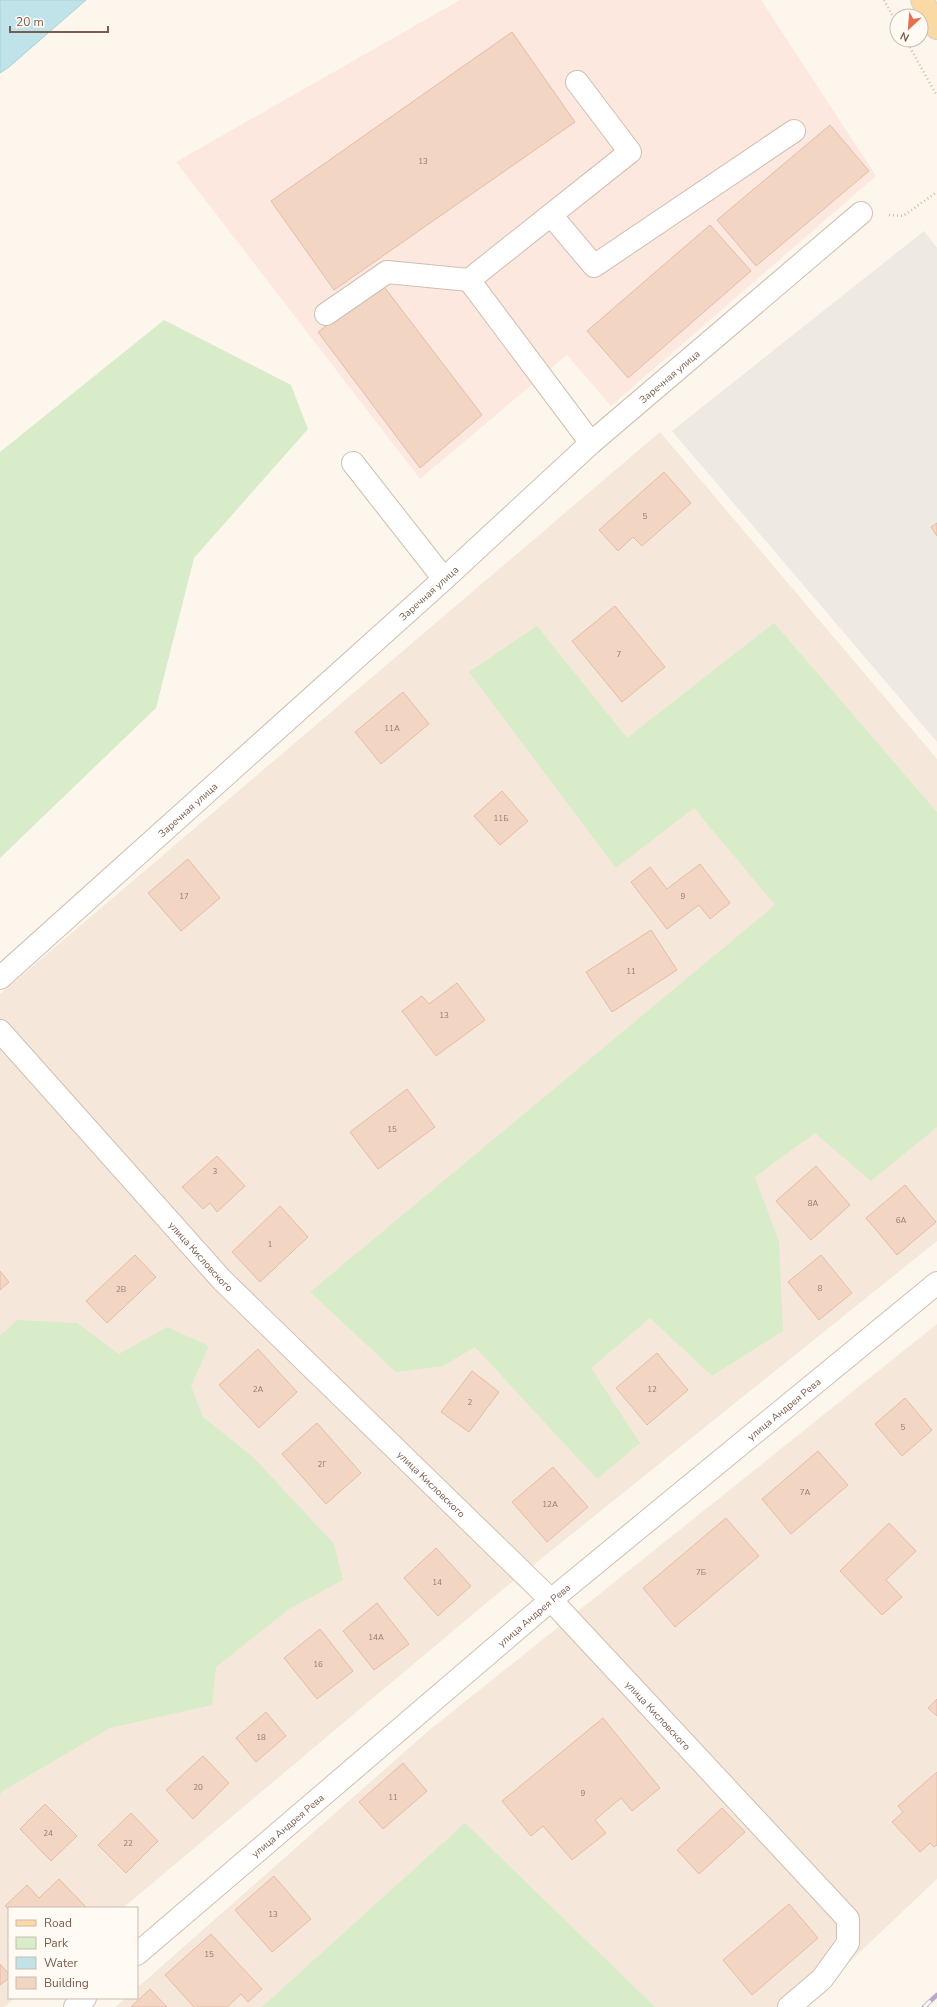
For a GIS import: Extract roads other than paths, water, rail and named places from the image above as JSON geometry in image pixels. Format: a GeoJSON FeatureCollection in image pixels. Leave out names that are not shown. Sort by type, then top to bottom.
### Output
{"type":"FeatureCollection","features":[{"type":"Feature","properties":{"kind":"main road"},"geometry":{"type":"LineString","coordinates":[[922,0],[937,28]]}},
{"type":"Feature","properties":{"kind":"street"},"geometry":{"type":"LineString","coordinates":[[326,314],[387,272],[469,280],[630,152],[577,82]]}},
{"type":"Feature","properties":{"kind":"street"},"geometry":{"type":"LineString","coordinates":[[551,214],[594,266],[794,131]]}},
{"type":"Feature","properties":{"kind":"street","name":"Заречная улица"},"geometry":{"type":"LineString","coordinates":[[0,978],[444,579],[591,443],[860,213]]}},
{"type":"Feature","properties":{"kind":"street"},"geometry":{"type":"LineString","coordinates":[[469,280],[591,443]]}},
{"type":"Feature","properties":{"kind":"street"},"geometry":{"type":"LineString","coordinates":[[353,464],[444,579]]}},
{"type":"Feature","properties":{"kind":"street","name":"улица Кисловского"},"geometry":{"type":"LineString","coordinates":[[0,1031],[222,1280],[551,1600],[848,1919],[848,1943],[822,1979],[789,2007]]}},
{"type":"Feature","properties":{"kind":"street","name":"улица Андрея Рева"},"geometry":{"type":"LineString","coordinates":[[138,1953],[551,1600],[937,1283]]}},
{"type":"Feature","properties":{"kind":"street"},"geometry":{"type":"LineString","coordinates":[[75,2007],[84,1999]]}},
{"type":"Feature","properties":{"kind":"water"},"geometry":{"type":"Polygon","coordinates":[[[0,0],[86,0],[9,67],[0,73],[0,0]]]}},
{"type":"Feature","properties":{"kind":"railway"},"geometry":{"type":"LineString","coordinates":[[924,2007],[937,1995]]}}]}
